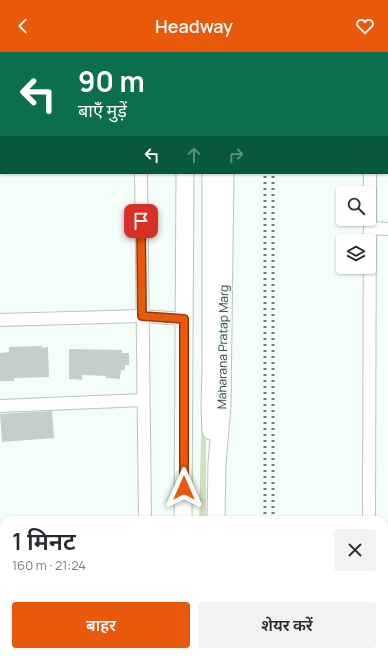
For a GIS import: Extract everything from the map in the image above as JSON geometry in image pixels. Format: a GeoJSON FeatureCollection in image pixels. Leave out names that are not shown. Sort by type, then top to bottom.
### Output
{"type":"FeatureCollection","features":[{"type":"Feature","properties":{"kind":"main road"},"geometry":{"type":"LineString","coordinates":[[184,516],[185,174]]}},
{"type":"Feature","properties":{"kind":"main road"},"geometry":{"type":"LineString","coordinates":[[211,174],[210,406],[216,515]]}},
{"type":"Feature","properties":{"kind":"main road","name":"Maharana Pratap Marg"},"geometry":{"type":"LineString","coordinates":[[216,515],[217,463],[222,406],[225,174]]}},
{"type":"Feature","properties":{"kind":"street"},"geometry":{"type":"LineString","coordinates":[[141,174],[145,516]]}},
{"type":"Feature","properties":{"kind":"street"},"geometry":{"type":"LineString","coordinates":[[369,516],[370,174]]}},
{"type":"Feature","properties":{"kind":"street"},"geometry":{"type":"LineString","coordinates":[[370,228],[388,229]]}},
{"type":"Feature","properties":{"kind":"street"},"geometry":{"type":"LineString","coordinates":[[0,320],[142,316],[184,319]]}},
{"type":"Feature","properties":{"kind":"street"},"geometry":{"type":"LineString","coordinates":[[0,406],[144,400]]}},
{"type":"Feature","properties":{"kind":"green space"},"geometry":{"type":"Polygon","coordinates":[[[203,355],[206,432],[206,516],[199,516],[203,355]]]}},
{"type":"Feature","properties":{"kind":"building"},"geometry":{"type":"Polygon","coordinates":[[[42,346],[42,348],[48,347],[49,377],[14,378],[14,381],[0,381],[0,353],[9,352],[9,347],[42,346]]]}},
{"type":"Feature","properties":{"kind":"building"},"geometry":{"type":"Polygon","coordinates":[[[69,349],[122,350],[122,353],[129,353],[129,365],[125,365],[125,370],[121,370],[120,379],[106,378],[106,376],[82,375],[82,380],[69,379],[69,349]]]}},
{"type":"Feature","properties":{"kind":"building"},"geometry":{"type":"Polygon","coordinates":[[[52,411],[54,438],[2,442],[0,414],[52,411]]]}},
{"type":"Feature","properties":{"kind":"railway"},"geometry":{"type":"LineString","coordinates":[[265,174],[265,516]]}},
{"type":"Feature","properties":{"kind":"railway"},"geometry":{"type":"LineString","coordinates":[[273,174],[273,516]]}},
{"type":"Feature","properties":{"kind":"route"},"geometry":{"type":"LineString","coordinates":[[141,221],[142,316],[184,319],[184,488]]}}]}
